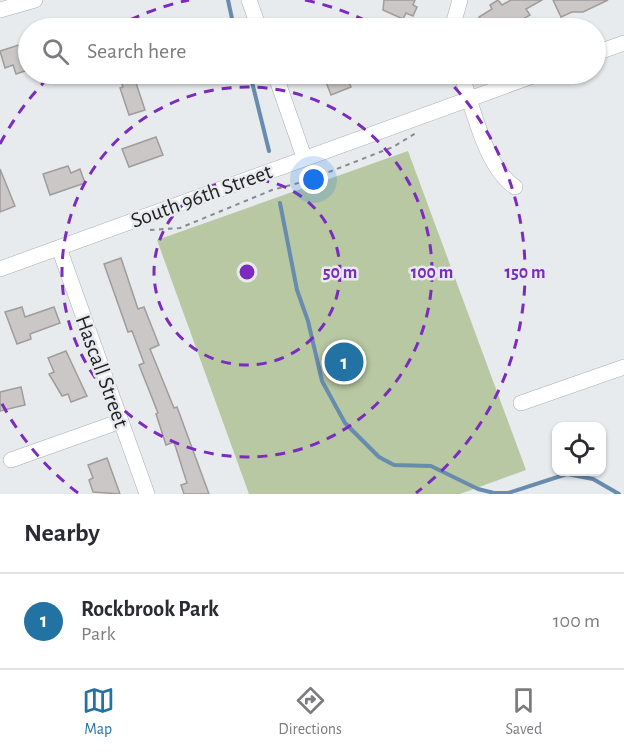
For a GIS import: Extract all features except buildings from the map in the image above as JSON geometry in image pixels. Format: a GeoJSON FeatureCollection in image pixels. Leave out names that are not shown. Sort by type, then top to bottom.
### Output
{"type":"FeatureCollection","features":[{"type":"Feature","properties":{"kind":"street"},"geometry":{"type":"LineString","coordinates":[[0,10],[35,0]]}},
{"type":"Feature","properties":{"kind":"street"},"geometry":{"type":"LineString","coordinates":[[249,0],[255,18]]}},
{"type":"Feature","properties":{"kind":"street"},"geometry":{"type":"LineString","coordinates":[[455,18],[460,0]]}},
{"type":"Feature","properties":{"kind":"street"},"geometry":{"type":"LineString","coordinates":[[606,49],[624,43]]}},
{"type":"Feature","properties":{"kind":"street"},"geometry":{"type":"LineString","coordinates":[[278,84],[304,157]]}},
{"type":"Feature","properties":{"kind":"street"},"geometry":{"type":"LineString","coordinates":[[464,84],[492,161],[499,173],[515,187]]}},
{"type":"Feature","properties":{"kind":"street","name":"South 96th Street"},"geometry":{"type":"LineString","coordinates":[[0,269],[509,84]]}},
{"type":"Feature","properties":{"kind":"street","name":"Hascall Street"},"geometry":{"type":"LineString","coordinates":[[59,248],[147,494]]}},
{"type":"Feature","properties":{"kind":"street"},"geometry":{"type":"LineString","coordinates":[[521,403],[624,367]]}},
{"type":"Feature","properties":{"kind":"street"},"geometry":{"type":"LineString","coordinates":[[11,460],[121,421]]}},
{"type":"Feature","properties":{"kind":"path"},"geometry":{"type":"LineString","coordinates":[[149,230],[180,228],[272,190],[306,181],[393,147],[420,129]]}},
{"type":"Feature","properties":{"kind":"green space"},"geometry":{"type":"Polygon","coordinates":[[[408,151],[526,470],[460,494],[249,494],[157,240],[408,151]]]}},
{"type":"Feature","properties":{"kind":"waterway"},"geometry":{"type":"LineString","coordinates":[[228,0],[232,18]]}},
{"type":"Feature","properties":{"kind":"waterway"},"geometry":{"type":"LineString","coordinates":[[252,84],[269,151]]}},
{"type":"Feature","properties":{"kind":"waterway"},"geometry":{"type":"LineString","coordinates":[[280,203],[297,290],[308,321],[322,381],[345,423],[379,457],[394,465],[431,466],[478,489],[494,493],[508,493],[567,474],[593,479],[619,494]]}},
{"type":"Feature","properties":{"kind":"place","name":"Rockbrook Park"},"geometry":{"type":"Point","coordinates":[344,362]}}]}
